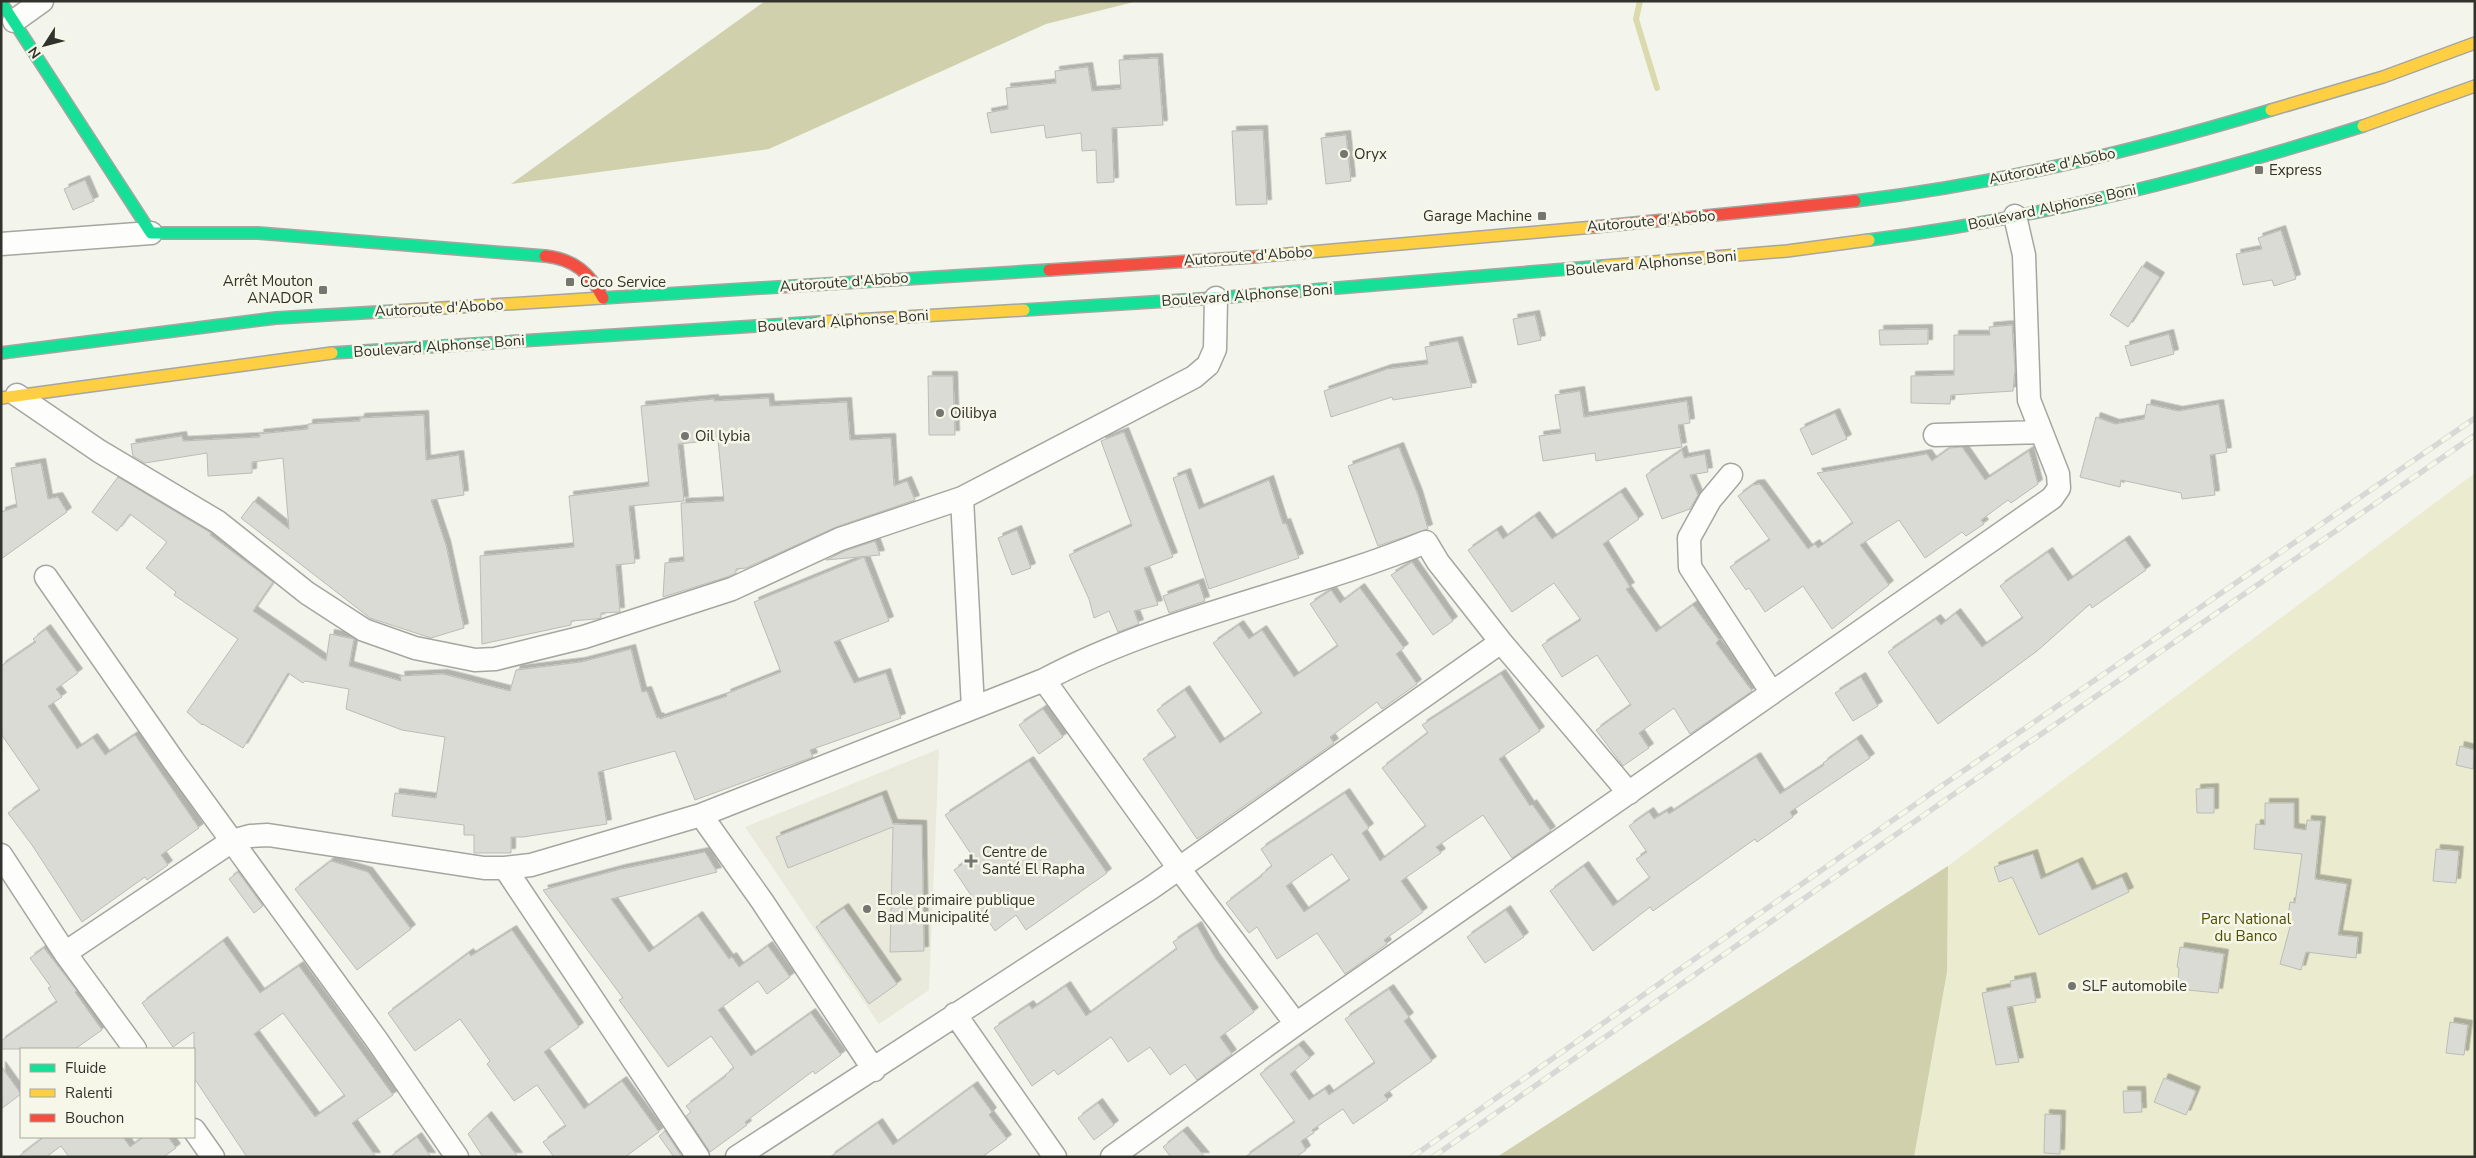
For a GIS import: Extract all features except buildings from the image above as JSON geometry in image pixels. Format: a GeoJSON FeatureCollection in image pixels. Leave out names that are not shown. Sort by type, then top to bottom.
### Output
{"type":"FeatureCollection","features":[{"type":"Feature","properties":{"kind":"main road"},"geometry":{"type":"LineString","coordinates":[[1,2],[8,25],[151,233],[258,233],[555,257],[575,262],[592,276],[603,298]]}},
{"type":"Feature","properties":{"kind":"main road","name":"Autoroute d'Abobo"},"geometry":{"type":"LineString","coordinates":[[1,353],[276,318],[1283,255],[1788,209],[1897,196],[2009,176],[2191,134],[2383,77],[2475,43]]}},
{"type":"Feature","properties":{"kind":"main road","name":"Boulevard Alphonse Boni"},"geometry":{"type":"LineString","coordinates":[[9,396],[326,353],[1216,298],[1787,251],[1903,236],[2015,216],[2131,192],[2284,151],[2373,123],[2475,86]]}},
{"type":"Feature","properties":{"kind":"street"},"geometry":{"type":"LineString","coordinates":[[8,25],[42,1]]}},
{"type":"Feature","properties":{"kind":"street"},"geometry":{"type":"LineString","coordinates":[[1112,1157],[1296,1024],[2052,498],[2059,488],[2058,474],[2029,400],[2024,256],[2015,216]]}},
{"type":"Feature","properties":{"kind":"street"},"geometry":{"type":"LineString","coordinates":[[1,244],[151,233]]}},
{"type":"Feature","properties":{"kind":"street"},"geometry":{"type":"LineString","coordinates":[[9,396],[218,522],[307,593],[364,630],[415,648],[475,660],[495,659],[584,637],[723,592],[840,539],[962,498],[1194,377],[1208,365],[1215,349],[1216,298]]}},
{"type":"Feature","properties":{"kind":"street"},"geometry":{"type":"LineString","coordinates":[[1935,435],[2040,432]]}},
{"type":"Feature","properties":{"kind":"street"},"geometry":{"type":"LineString","coordinates":[[1731,475],[1710,500],[1689,538],[1690,567],[1772,693]]}},
{"type":"Feature","properties":{"kind":"street"},"geometry":{"type":"LineString","coordinates":[[962,498],[973,708]]}},
{"type":"Feature","properties":{"kind":"street"},"geometry":{"type":"LineString","coordinates":[[65,953],[232,841],[250,836],[268,835],[484,868],[505,868],[556,858],[701,816],[1044,680],[1077,662],[1128,642],[1426,542],[1438,562],[1501,642],[1629,793]]}},
{"type":"Feature","properties":{"kind":"street"},"geometry":{"type":"LineString","coordinates":[[46,577],[232,841],[376,1039],[457,1157]]}},
{"type":"Feature","properties":{"kind":"street"},"geometry":{"type":"LineString","coordinates":[[737,1157],[874,1070],[955,1014],[1150,888],[1501,642]]}},
{"type":"Feature","properties":{"kind":"street"},"geometry":{"type":"LineString","coordinates":[[1044,680],[1178,867],[1296,1024]]}},
{"type":"Feature","properties":{"kind":"street"},"geometry":{"type":"LineString","coordinates":[[701,816],[762,901],[874,1070]]}},
{"type":"Feature","properties":{"kind":"street"},"geometry":{"type":"LineString","coordinates":[[1,855],[65,953],[134,1048]]}},
{"type":"Feature","properties":{"kind":"street"},"geometry":{"type":"LineString","coordinates":[[505,868],[698,1157]]}},
{"type":"Feature","properties":{"kind":"street"},"geometry":{"type":"LineString","coordinates":[[955,1014],[1056,1157]]}},
{"type":"Feature","properties":{"kind":"street"},"geometry":{"type":"LineString","coordinates":[[195,1131],[213,1157]]}},
{"type":"Feature","properties":{"kind":"shaded area","name":"Ecole primaire publique Bad Municipalité"},"geometry":{"type":"Polygon","coordinates":[[[939,749],[929,990],[879,1024],[745,827],[939,749]]]}},
{"type":"Feature","properties":{"kind":"green space"},"geometry":{"type":"Polygon","coordinates":[[[765,1],[1138,1],[1046,24],[769,149],[511,184],[765,1]]]}},
{"type":"Feature","properties":{"kind":"green space","name":"Parc National du Banco"},"geometry":{"type":"Polygon","coordinates":[[[2475,473],[2475,1157],[1497,1157],[1948,866],[2475,473]]]}},
{"type":"Feature","properties":{"kind":"green space"},"geometry":{"type":"Polygon","coordinates":[[[1948,866],[1947,972],[1914,1157],[1497,1157],[1948,866]]]}},
{"type":"Feature","properties":{"kind":"waterway"},"geometry":{"type":"LineString","coordinates":[[1640,1],[1636,19],[1657,88]]}},
{"type":"Feature","properties":{"kind":"railway"},"geometry":{"type":"LineString","coordinates":[[1412,1157],[1953,778],[2475,418]]}},
{"type":"Feature","properties":{"kind":"railway"},"geometry":{"type":"LineString","coordinates":[[1433,1157],[1957,792],[2475,435]]}},
{"type":"Feature","properties":{"kind":"traffic: fast"},"geometry":{"type":"LineString","coordinates":[[1,2],[151,233],[258,233],[545,256]]}},
{"type":"Feature","properties":{"kind":"traffic: fast"},"geometry":{"type":"LineString","coordinates":[[1855,201],[2013,176],[2168,139],[2271,110]]}},
{"type":"Feature","properties":{"kind":"traffic: fast"},"geometry":{"type":"LineString","coordinates":[[1869,240],[1994,220],[2119,194],[2242,162],[2363,126]]}},
{"type":"Feature","properties":{"kind":"traffic: fast"},"geometry":{"type":"LineString","coordinates":[[1024,310],[1216,298],[1604,266]]}},
{"type":"Feature","properties":{"kind":"traffic: fast"},"geometry":{"type":"LineString","coordinates":[[602,298],[1049,270]]}},
{"type":"Feature","properties":{"kind":"traffic: fast"},"geometry":{"type":"LineString","coordinates":[[1,353],[276,318],[395,311]]}},
{"type":"Feature","properties":{"kind":"traffic: fast"},"geometry":{"type":"LineString","coordinates":[[332,353],[820,322]]}},
{"type":"Feature","properties":{"kind":"traffic: slow"},"geometry":{"type":"LineString","coordinates":[[2271,110],[2383,77],[2475,43]]}},
{"type":"Feature","properties":{"kind":"traffic: slow"},"geometry":{"type":"LineString","coordinates":[[2363,126],[2475,86]]}},
{"type":"Feature","properties":{"kind":"traffic: slow"},"geometry":{"type":"LineString","coordinates":[[1253,257],[1594,227]]}},
{"type":"Feature","properties":{"kind":"traffic: slow"},"geometry":{"type":"LineString","coordinates":[[1604,266],[1787,251],[1869,240]]}},
{"type":"Feature","properties":{"kind":"traffic: slow"},"geometry":{"type":"LineString","coordinates":[[395,311],[602,298]]}},
{"type":"Feature","properties":{"kind":"traffic: slow"},"geometry":{"type":"LineString","coordinates":[[820,322],[1024,310]]}},
{"type":"Feature","properties":{"kind":"traffic: slow"},"geometry":{"type":"LineString","coordinates":[[1,398],[332,353]]}},
{"type":"Feature","properties":{"kind":"traffic: jam"},"geometry":{"type":"LineString","coordinates":[[1594,227],[1855,201]]}},
{"type":"Feature","properties":{"kind":"traffic: jam"},"geometry":{"type":"LineString","coordinates":[[545,256],[564,260],[580,269],[593,281],[603,298]]}},
{"type":"Feature","properties":{"kind":"traffic: jam"},"geometry":{"type":"LineString","coordinates":[[1049,270],[1253,257]]}},
{"type":"Feature","properties":{"kind":"place","name":"Oryx"},"geometry":{"type":"Point","coordinates":[1344,154]}},
{"type":"Feature","properties":{"kind":"place","name":"Express"},"geometry":{"type":"Point","coordinates":[2259,170]}},
{"type":"Feature","properties":{"kind":"place","name":"Garage Machine"},"geometry":{"type":"Point","coordinates":[1542,216]}},
{"type":"Feature","properties":{"kind":"place","name":"Coco Service"},"geometry":{"type":"Point","coordinates":[570,282]}},
{"type":"Feature","properties":{"kind":"place","name":"Arrêt Mouton ANADOR"},"geometry":{"type":"Point","coordinates":[323,290]}},
{"type":"Feature","properties":{"kind":"place","name":"Oilibya"},"geometry":{"type":"Point","coordinates":[940,413]}},
{"type":"Feature","properties":{"kind":"place","name":"Oil lybia"},"geometry":{"type":"Point","coordinates":[685,436]}},
{"type":"Feature","properties":{"kind":"place","name":"Centre de Santé El Rapha"},"geometry":{"type":"Point","coordinates":[971,861]}},
{"type":"Feature","properties":{"kind":"place","name":"Ecole primaire publique Bad Municipalité"},"geometry":{"type":"Point","coordinates":[867,909]}},
{"type":"Feature","properties":{"kind":"place","name":"SLF automobile"},"geometry":{"type":"Point","coordinates":[2072,986]}}]}
